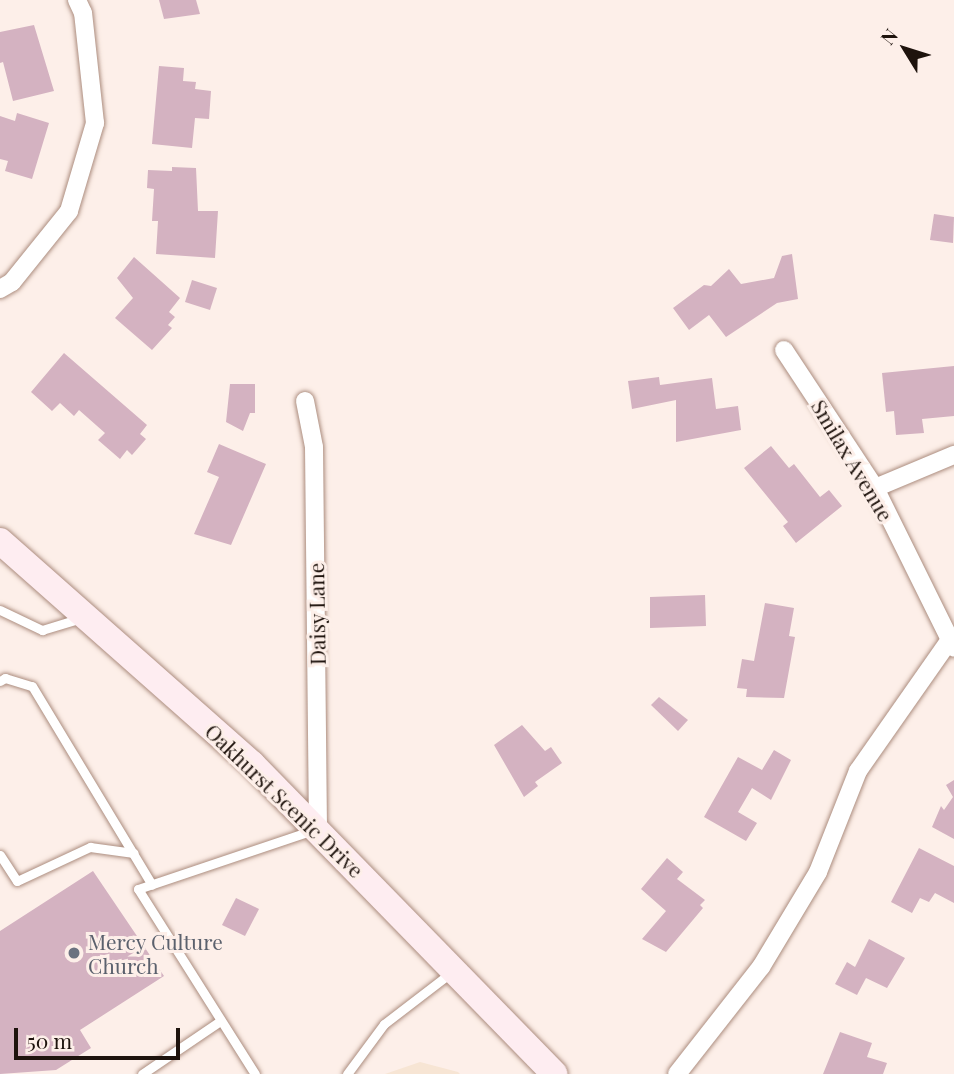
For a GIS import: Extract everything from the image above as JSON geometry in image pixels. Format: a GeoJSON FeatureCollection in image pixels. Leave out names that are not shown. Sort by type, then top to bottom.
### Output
{"type":"FeatureCollection","features":[{"type":"Feature","properties":{"kind":"street"},"geometry":{"type":"LineString","coordinates":[[0,289],[12,282],[69,211],[95,123],[83,13],[77,0]]}},
{"type":"Feature","properties":{"kind":"street","name":"Smilax Avenue"},"geometry":{"type":"LineString","coordinates":[[784,350],[876,488],[951,644]]}},
{"type":"Feature","properties":{"kind":"street","name":"Daisy Lane"},"geometry":{"type":"LineString","coordinates":[[305,401],[314,447],[318,828]]}},
{"type":"Feature","properties":{"kind":"street"},"geometry":{"type":"LineString","coordinates":[[876,488],[954,455]]}},
{"type":"Feature","properties":{"kind":"street","name":"Oakhurst Scenic Drive"},"geometry":{"type":"LineString","coordinates":[[0,541],[253,764],[555,1074]]}},
{"type":"Feature","properties":{"kind":"street"},"geometry":{"type":"LineString","coordinates":[[677,1074],[761,967],[818,872],[858,771],[951,644]]}},
{"type":"Feature","properties":{"kind":"lane"},"geometry":{"type":"LineString","coordinates":[[0,610],[42,631],[84,617]]}},
{"type":"Feature","properties":{"kind":"lane"},"geometry":{"type":"LineString","coordinates":[[0,681],[5,678],[32,685],[152,885]]}},
{"type":"Feature","properties":{"kind":"lane"},"geometry":{"type":"LineString","coordinates":[[255,1074],[138,889],[318,828]]}},
{"type":"Feature","properties":{"kind":"lane"},"geometry":{"type":"LineString","coordinates":[[0,855],[17,881],[90,847],[134,853]]}},
{"type":"Feature","properties":{"kind":"lane"},"geometry":{"type":"LineString","coordinates":[[347,1074],[384,1024],[455,970]]}},
{"type":"Feature","properties":{"kind":"lane"},"geometry":{"type":"LineString","coordinates":[[142,1074],[220,1021]]}},
{"type":"Feature","properties":{"kind":"shaded area"},"geometry":{"type":"Polygon","coordinates":[[[420,1062],[458,1072],[460,1074],[385,1074],[420,1062]]]}},
{"type":"Feature","properties":{"kind":"building"},"geometry":{"type":"Polygon","coordinates":[[[159,0],[196,0],[200,14],[164,19],[159,0]]]}},
{"type":"Feature","properties":{"kind":"building"},"geometry":{"type":"Polygon","coordinates":[[[34,25],[54,91],[13,101],[3,62],[0,63],[0,32],[34,25]]]}},
{"type":"Feature","properties":{"kind":"building"},"geometry":{"type":"Polygon","coordinates":[[[159,66],[184,68],[183,81],[196,82],[195,89],[211,91],[209,119],[195,118],[192,148],[152,144],[159,66]]]}},
{"type":"Feature","properties":{"kind":"building"},"geometry":{"type":"Polygon","coordinates":[[[17,113],[49,123],[32,179],[5,171],[8,161],[0,159],[0,116],[15,121],[17,113]]]}},
{"type":"Feature","properties":{"kind":"building"},"geometry":{"type":"Polygon","coordinates":[[[172,167],[196,168],[198,211],[218,211],[215,258],[156,254],[158,221],[152,221],[154,189],[147,188],[148,170],[172,171],[172,167]]]}},
{"type":"Feature","properties":{"kind":"building"},"geometry":{"type":"Polygon","coordinates":[[[934,214],[954,217],[953,243],[930,240],[934,214]]]}},
{"type":"Feature","properties":{"kind":"building"},"geometry":{"type":"Polygon","coordinates":[[[792,254],[798,299],[777,303],[726,337],[709,315],[689,330],[673,308],[704,285],[711,286],[729,269],[741,284],[774,278],[782,256],[792,254]]]}},
{"type":"Feature","properties":{"kind":"building"},"geometry":{"type":"Polygon","coordinates":[[[134,257],[180,298],[169,312],[175,317],[168,325],[172,328],[152,350],[115,318],[133,298],[117,278],[134,257]]]}},
{"type":"Feature","properties":{"kind":"building"},"geometry":{"type":"Polygon","coordinates":[[[192,280],[217,288],[210,310],[185,302],[192,280]]]}},
{"type":"Feature","properties":{"kind":"building"},"geometry":{"type":"Polygon","coordinates":[[[64,353],[147,425],[140,434],[146,439],[132,455],[127,450],[120,459],[98,440],[105,433],[79,410],[74,416],[60,403],[52,411],[31,392],[64,353]]]}},
{"type":"Feature","properties":{"kind":"building"},"geometry":{"type":"Polygon","coordinates":[[[954,366],[954,416],[922,419],[924,433],[896,435],[894,411],[886,412],[882,373],[954,366]]]}},
{"type":"Feature","properties":{"kind":"building"},"geometry":{"type":"Polygon","coordinates":[[[659,377],[660,385],[712,378],[716,409],[738,406],[741,430],[676,442],[676,400],[632,409],[628,381],[659,377]]]}},
{"type":"Feature","properties":{"kind":"building"},"geometry":{"type":"Polygon","coordinates":[[[230,384],[255,384],[255,413],[250,413],[243,431],[226,422],[230,384]]]}},
{"type":"Feature","properties":{"kind":"building"},"geometry":{"type":"Polygon","coordinates":[[[219,444],[266,464],[231,545],[194,534],[219,477],[207,472],[219,444]]]}},
{"type":"Feature","properties":{"kind":"building"},"geometry":{"type":"Polygon","coordinates":[[[771,446],[789,468],[794,464],[820,497],[829,490],[842,506],[796,543],[783,526],[788,522],[744,468],[771,446]]]}},
{"type":"Feature","properties":{"kind":"building"},"geometry":{"type":"Polygon","coordinates":[[[705,595],[706,626],[650,628],[650,597],[705,595]]]}},
{"type":"Feature","properties":{"kind":"building"},"geometry":{"type":"Polygon","coordinates":[[[765,603],[794,608],[789,636],[795,637],[784,698],[746,697],[747,689],[737,688],[742,659],[754,661],[765,603]]]}},
{"type":"Feature","properties":{"kind":"building"},"geometry":{"type":"Polygon","coordinates":[[[659,697],[688,720],[678,731],[651,705],[659,697]]]}},
{"type":"Feature","properties":{"kind":"building"},"geometry":{"type":"Polygon","coordinates":[[[522,725],[545,751],[551,747],[562,763],[535,782],[538,786],[524,797],[494,745],[522,725]]]}},
{"type":"Feature","properties":{"kind":"building"},"geometry":{"type":"Polygon","coordinates":[[[774,750],[791,760],[771,800],[752,788],[738,812],[757,823],[746,841],[704,817],[738,757],[762,770],[774,750]]]}},
{"type":"Feature","properties":{"kind":"building"},"geometry":{"type":"Polygon","coordinates":[[[954,780],[954,839],[932,827],[941,806],[944,810],[953,797],[946,785],[954,780]]]}},
{"type":"Feature","properties":{"kind":"building"},"geometry":{"type":"Polygon","coordinates":[[[919,848],[954,866],[954,903],[935,893],[929,902],[920,898],[912,913],[891,902],[919,848]]]}},
{"type":"Feature","properties":{"kind":"building"},"geometry":{"type":"Polygon","coordinates":[[[667,858],[683,872],[677,879],[705,900],[700,905],[703,908],[666,952],[642,939],[666,911],[641,889],[667,858]]]}},
{"type":"Feature","properties":{"kind":"building","name":"Mercy Culture Church"},"geometry":{"type":"Polygon","coordinates":[[[93,871],[164,976],[80,1030],[91,1048],[56,1070],[0,1074],[0,931],[93,871]]]}},
{"type":"Feature","properties":{"kind":"building"},"geometry":{"type":"Polygon","coordinates":[[[236,898],[259,909],[245,936],[222,925],[236,898]]]}},
{"type":"Feature","properties":{"kind":"building"},"geometry":{"type":"Polygon","coordinates":[[[869,939],[905,958],[887,988],[866,978],[857,995],[835,984],[847,962],[855,967],[869,939]]]}},
{"type":"Feature","properties":{"kind":"building"},"geometry":{"type":"Polygon","coordinates":[[[840,1032],[872,1043],[867,1057],[887,1063],[883,1074],[823,1074],[840,1032]]]}},
{"type":"Feature","properties":{"kind":"place","name":"Mercy Culture Church"},"geometry":{"type":"Point","coordinates":[74,953]}}]}
